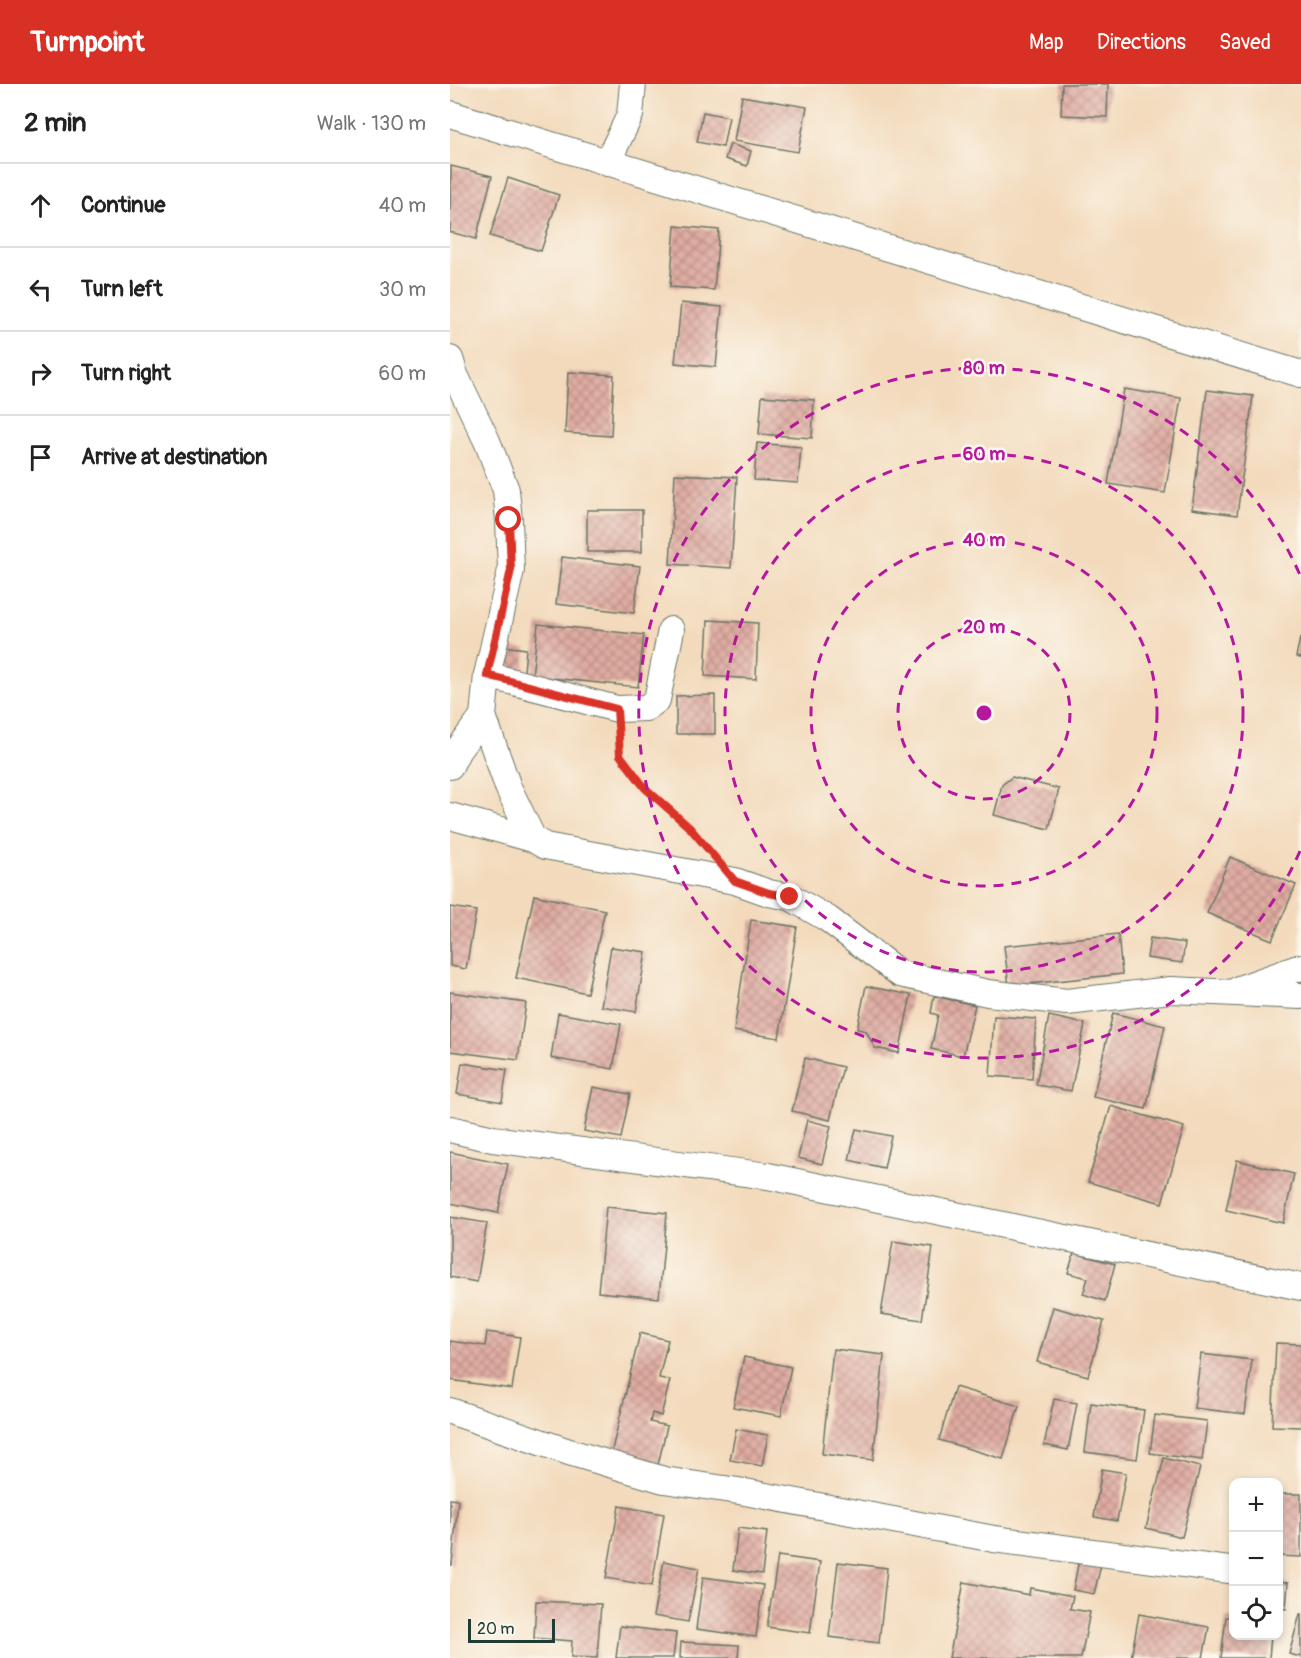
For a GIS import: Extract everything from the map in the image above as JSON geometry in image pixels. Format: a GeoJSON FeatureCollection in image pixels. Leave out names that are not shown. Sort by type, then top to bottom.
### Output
{"type":"FeatureCollection","features":[{"type":"Feature","properties":{"kind":"street"},"geometry":{"type":"LineString","coordinates":[[607,163],[630,115],[633,84]]}},
{"type":"Feature","properties":{"kind":"street"},"geometry":{"type":"LineString","coordinates":[[450,114],[1301,374]]}},
{"type":"Feature","properties":{"kind":"street"},"geometry":{"type":"LineString","coordinates":[[450,359],[455,375],[488,441],[506,490],[511,570],[487,675],[483,716],[508,787],[533,839]]}},
{"type":"Feature","properties":{"kind":"street"},"geometry":{"type":"LineString","coordinates":[[487,675],[617,709],[646,708],[657,700],[670,630]]}},
{"type":"Feature","properties":{"kind":"street"},"geometry":{"type":"LineString","coordinates":[[450,766],[458,750],[483,716]]}},
{"type":"Feature","properties":{"kind":"street"},"geometry":{"type":"LineString","coordinates":[[450,816],[533,839],[544,846],[735,881],[769,893],[790,897],[828,919],[900,974],[988,993],[1067,1002],[1171,990],[1301,996]]}},
{"type":"Feature","properties":{"kind":"street"},"geometry":{"type":"LineString","coordinates":[[1228,993],[1301,967]]}},
{"type":"Feature","properties":{"kind":"street"},"geometry":{"type":"LineString","coordinates":[[450,1129],[493,1139],[768,1176],[1301,1287]]}},
{"type":"Feature","properties":{"kind":"street"},"geometry":{"type":"LineString","coordinates":[[450,1411],[569,1452],[664,1480],[745,1492],[994,1539],[1229,1570]]}},
{"type":"Feature","properties":{"kind":"path"},"geometry":{"type":"LineString","coordinates":[[617,709],[620,755],[645,788],[690,828],[735,881]]}},
{"type":"Feature","properties":{"kind":"building"},"geometry":{"type":"Polygon","coordinates":[[[1062,84],[1108,84],[1107,117],[1061,115],[1062,84]]]}},
{"type":"Feature","properties":{"kind":"building"},"geometry":{"type":"Polygon","coordinates":[[[742,96],[807,107],[798,152],[734,141],[742,96]]]}},
{"type":"Feature","properties":{"kind":"building"},"geometry":{"type":"Polygon","coordinates":[[[703,112],[729,117],[723,147],[697,142],[703,112]]]}},
{"type":"Feature","properties":{"kind":"building"},"geometry":{"type":"Polygon","coordinates":[[[730,144],[751,151],[747,166],[725,159],[730,144]]]}},
{"type":"Feature","properties":{"kind":"building"},"geometry":{"type":"Polygon","coordinates":[[[451,166],[492,176],[476,239],[450,232],[451,166]]]}},
{"type":"Feature","properties":{"kind":"building"},"geometry":{"type":"Polygon","coordinates":[[[508,178],[559,195],[541,251],[490,236],[508,178]]]}},
{"type":"Feature","properties":{"kind":"building"},"geometry":{"type":"Polygon","coordinates":[[[675,226],[719,230],[714,290],[670,287],[675,226]]]}},
{"type":"Feature","properties":{"kind":"building"},"geometry":{"type":"Polygon","coordinates":[[[681,303],[722,307],[716,367],[675,363],[681,303]]]}},
{"type":"Feature","properties":{"kind":"building"},"geometry":{"type":"Polygon","coordinates":[[[568,372],[614,375],[611,436],[565,433],[568,372]]]}},
{"type":"Feature","properties":{"kind":"building"},"geometry":{"type":"Polygon","coordinates":[[[1124,389],[1181,398],[1165,493],[1108,484],[1124,389]]]}},
{"type":"Feature","properties":{"kind":"building"},"geometry":{"type":"Polygon","coordinates":[[[1207,390],[1253,396],[1237,515],[1192,509],[1207,390]]]}},
{"type":"Feature","properties":{"kind":"building"},"geometry":{"type":"Polygon","coordinates":[[[762,396],[814,400],[812,438],[759,434],[762,396]]]}},
{"type":"Feature","properties":{"kind":"building"},"geometry":{"type":"Polygon","coordinates":[[[757,443],[801,447],[798,483],[754,480],[757,443]]]}},
{"type":"Feature","properties":{"kind":"building"},"geometry":{"type":"Polygon","coordinates":[[[675,474],[737,477],[731,568],[670,564],[675,474]]]}},
{"type":"Feature","properties":{"kind":"building"},"geometry":{"type":"Polygon","coordinates":[[[587,510],[642,510],[642,552],[587,552],[587,510]]]}},
{"type":"Feature","properties":{"kind":"building"},"geometry":{"type":"Polygon","coordinates":[[[562,557],[640,566],[634,613],[556,604],[562,557]]]}},
{"type":"Feature","properties":{"kind":"building"},"geometry":{"type":"Polygon","coordinates":[[[708,620],[758,623],[756,679],[705,676],[708,620]]]}},
{"type":"Feature","properties":{"kind":"building"},"geometry":{"type":"Polygon","coordinates":[[[538,624],[644,635],[638,687],[532,676],[538,624]]]}},
{"type":"Feature","properties":{"kind":"building"},"geometry":{"type":"Polygon","coordinates":[[[1301,638],[1301,658],[1296,657],[1301,638]]]}},
{"type":"Feature","properties":{"kind":"building"},"geometry":{"type":"Polygon","coordinates":[[[502,646],[526,649],[524,671],[499,668],[502,646]]]}},
{"type":"Feature","properties":{"kind":"building"},"geometry":{"type":"Polygon","coordinates":[[[715,695],[715,734],[676,734],[676,696],[715,695]]]}},
{"type":"Feature","properties":{"kind":"building"},"geometry":{"type":"Polygon","coordinates":[[[1012,777],[1059,789],[1049,829],[994,815],[1002,785],[1012,777]]]}},
{"type":"Feature","properties":{"kind":"building"},"geometry":{"type":"Polygon","coordinates":[[[1230,857],[1296,885],[1272,940],[1207,913],[1230,857]]]}},
{"type":"Feature","properties":{"kind":"building"},"geometry":{"type":"Polygon","coordinates":[[[534,895],[605,910],[587,993],[516,978],[534,895]]]}},
{"type":"Feature","properties":{"kind":"building"},"geometry":{"type":"Polygon","coordinates":[[[450,907],[476,911],[466,969],[450,966],[450,907]]]}},
{"type":"Feature","properties":{"kind":"building"},"geometry":{"type":"Polygon","coordinates":[[[751,920],[797,927],[779,1038],[734,1031],[751,920]]]}},
{"type":"Feature","properties":{"kind":"building"},"geometry":{"type":"Polygon","coordinates":[[[1118,934],[1122,974],[1009,986],[1004,946],[1118,934]]]}},
{"type":"Feature","properties":{"kind":"building"},"geometry":{"type":"Polygon","coordinates":[[[1150,938],[1185,943],[1182,963],[1147,958],[1150,938]]]}},
{"type":"Feature","properties":{"kind":"building"},"geometry":{"type":"Polygon","coordinates":[[[611,947],[646,952],[636,1012],[601,1006],[611,947]]]}},
{"type":"Feature","properties":{"kind":"building"},"geometry":{"type":"Polygon","coordinates":[[[866,986],[911,995],[899,1053],[875,1048],[866,1031],[857,1029],[866,986]]]}},
{"type":"Feature","properties":{"kind":"building"},"geometry":{"type":"Polygon","coordinates":[[[450,992],[526,1003],[518,1060],[450,1051],[450,992]]]}},
{"type":"Feature","properties":{"kind":"building"},"geometry":{"type":"Polygon","coordinates":[[[934,996],[975,1005],[963,1056],[931,1049],[938,1015],[931,1013],[934,996]]]}},
{"type":"Feature","properties":{"kind":"building"},"geometry":{"type":"Polygon","coordinates":[[[558,1013],[621,1024],[613,1069],[551,1058],[558,1013]]]}},
{"type":"Feature","properties":{"kind":"building"},"geometry":{"type":"Polygon","coordinates":[[[1113,1013],[1165,1026],[1146,1109],[1093,1097],[1113,1013]]]}},
{"type":"Feature","properties":{"kind":"building"},"geometry":{"type":"Polygon","coordinates":[[[994,1016],[1036,1019],[1032,1079],[990,1076],[994,1016]]]}},
{"type":"Feature","properties":{"kind":"building"},"geometry":{"type":"Polygon","coordinates":[[[1049,1016],[1085,1024],[1071,1091],[1036,1085],[1049,1016]]]}},
{"type":"Feature","properties":{"kind":"building"},"geometry":{"type":"Polygon","coordinates":[[[805,1058],[843,1067],[830,1120],[792,1111],[805,1058]]]}},
{"type":"Feature","properties":{"kind":"building"},"geometry":{"type":"Polygon","coordinates":[[[462,1063],[507,1070],[502,1102],[457,1094],[462,1063]]]}},
{"type":"Feature","properties":{"kind":"building"},"geometry":{"type":"Polygon","coordinates":[[[593,1087],[630,1094],[621,1138],[584,1131],[593,1087]]]}},
{"type":"Feature","properties":{"kind":"building"},"geometry":{"type":"Polygon","coordinates":[[[1111,1106],[1184,1127],[1162,1203],[1088,1182],[1111,1106]]]}},
{"type":"Feature","properties":{"kind":"building"},"geometry":{"type":"Polygon","coordinates":[[[807,1120],[831,1126],[822,1164],[798,1158],[807,1120]]]}},
{"type":"Feature","properties":{"kind":"building"},"geometry":{"type":"Polygon","coordinates":[[[856,1129],[891,1136],[884,1168],[849,1160],[856,1129]]]}},
{"type":"Feature","properties":{"kind":"building"},"geometry":{"type":"Polygon","coordinates":[[[450,1152],[508,1164],[498,1213],[450,1203],[450,1152]]]}},
{"type":"Feature","properties":{"kind":"building"},"geometry":{"type":"Polygon","coordinates":[[[1237,1160],[1294,1174],[1283,1223],[1226,1210],[1237,1160]]]}},
{"type":"Feature","properties":{"kind":"building"},"geometry":{"type":"Polygon","coordinates":[[[606,1207],[667,1213],[659,1298],[598,1292],[606,1207]]]}},
{"type":"Feature","properties":{"kind":"building"},"geometry":{"type":"Polygon","coordinates":[[[450,1217],[487,1223],[477,1282],[450,1277],[450,1217]]]}},
{"type":"Feature","properties":{"kind":"building"},"geometry":{"type":"Polygon","coordinates":[[[893,1241],[933,1247],[922,1320],[881,1314],[893,1241]]]}},
{"type":"Feature","properties":{"kind":"building"},"geometry":{"type":"Polygon","coordinates":[[[1074,1253],[1115,1264],[1105,1301],[1083,1294],[1088,1278],[1068,1273],[1074,1253]]]}},
{"type":"Feature","properties":{"kind":"building"},"geometry":{"type":"Polygon","coordinates":[[[1053,1307],[1104,1321],[1088,1376],[1037,1362],[1053,1307]]]}},
{"type":"Feature","properties":{"kind":"building"},"geometry":{"type":"Polygon","coordinates":[[[487,1332],[520,1337],[512,1389],[450,1380],[450,1341],[485,1346],[487,1332]]]}},
{"type":"Feature","properties":{"kind":"building"},"geometry":{"type":"Polygon","coordinates":[[[640,1333],[668,1340],[659,1378],[670,1380],[661,1416],[652,1413],[650,1422],[667,1426],[658,1465],[611,1454],[640,1333]]]}},
{"type":"Feature","properties":{"kind":"building"},"geometry":{"type":"Polygon","coordinates":[[[1276,1343],[1301,1344],[1301,1427],[1272,1426],[1276,1343]]]}},
{"type":"Feature","properties":{"kind":"building"},"geometry":{"type":"Polygon","coordinates":[[[833,1349],[884,1355],[873,1460],[822,1454],[833,1349]]]}},
{"type":"Feature","properties":{"kind":"building"},"geometry":{"type":"Polygon","coordinates":[[[1201,1354],[1252,1360],[1245,1414],[1194,1408],[1201,1354]]]}},
{"type":"Feature","properties":{"kind":"building"},"geometry":{"type":"Polygon","coordinates":[[[744,1357],[791,1367],[781,1416],[733,1407],[744,1357]]]}},
{"type":"Feature","properties":{"kind":"building"},"geometry":{"type":"Polygon","coordinates":[[[955,1387],[1019,1406],[1003,1459],[939,1440],[955,1387]]]}},
{"type":"Feature","properties":{"kind":"building"},"geometry":{"type":"Polygon","coordinates":[[[1054,1399],[1077,1403],[1068,1450],[1044,1445],[1054,1399]]]}},
{"type":"Feature","properties":{"kind":"building"},"geometry":{"type":"Polygon","coordinates":[[[1091,1403],[1144,1410],[1137,1459],[1085,1452],[1091,1403]]]}},
{"type":"Feature","properties":{"kind":"building"},"geometry":{"type":"Polygon","coordinates":[[[1155,1415],[1207,1421],[1202,1460],[1150,1453],[1155,1415]]]}},
{"type":"Feature","properties":{"kind":"building"},"geometry":{"type":"Polygon","coordinates":[[[736,1429],[768,1435],[762,1466],[730,1460],[736,1429]]]}},
{"type":"Feature","properties":{"kind":"building"},"geometry":{"type":"Polygon","coordinates":[[[1164,1458],[1200,1467],[1182,1537],[1146,1528],[1164,1458]]]}},
{"type":"Feature","properties":{"kind":"building"},"geometry":{"type":"Polygon","coordinates":[[[1102,1469],[1126,1473],[1117,1521],[1094,1517],[1102,1469]]]}},
{"type":"Feature","properties":{"kind":"building"},"geometry":{"type":"Polygon","coordinates":[[[1283,1494],[1301,1494],[1301,1557],[1283,1556],[1283,1494]]]}},
{"type":"Feature","properties":{"kind":"building"},"geometry":{"type":"Polygon","coordinates":[[[450,1499],[458,1500],[452,1565],[450,1565],[450,1499]]]}},
{"type":"Feature","properties":{"kind":"building"},"geometry":{"type":"Polygon","coordinates":[[[619,1506],[664,1514],[652,1586],[606,1578],[619,1506]]]}},
{"type":"Feature","properties":{"kind":"building"},"geometry":{"type":"Polygon","coordinates":[[[738,1528],[767,1532],[762,1574],[733,1570],[738,1528]]]}},
{"type":"Feature","properties":{"kind":"building"},"geometry":{"type":"Polygon","coordinates":[[[778,1556],[820,1562],[810,1633],[767,1627],[778,1556]]]}},
{"type":"Feature","properties":{"kind":"building"},"geometry":{"type":"Polygon","coordinates":[[[1079,1560],[1101,1565],[1094,1594],[1073,1590],[1079,1560]]]}},
{"type":"Feature","properties":{"kind":"building"},"geometry":{"type":"Polygon","coordinates":[[[664,1561],[699,1568],[688,1622],[653,1616],[664,1561]]]}},
{"type":"Feature","properties":{"kind":"building"},"geometry":{"type":"Polygon","coordinates":[[[838,1562],[887,1568],[879,1643],[829,1637],[838,1562]]]}},
{"type":"Feature","properties":{"kind":"building"},"geometry":{"type":"Polygon","coordinates":[[[703,1577],[763,1585],[756,1637],[696,1629],[703,1577]]]}},
{"type":"Feature","properties":{"kind":"building"},"geometry":{"type":"Polygon","coordinates":[[[964,1582],[1029,1595],[1030,1588],[1073,1596],[1070,1609],[1090,1612],[1081,1658],[949,1658],[964,1582]]]}},
{"type":"Feature","properties":{"kind":"building"},"geometry":{"type":"Polygon","coordinates":[[[1283,1582],[1288,1583],[1286,1609],[1283,1609],[1283,1582]]]}},
{"type":"Feature","properties":{"kind":"building"},"geometry":{"type":"Polygon","coordinates":[[[536,1601],[601,1604],[597,1658],[571,1657],[572,1641],[534,1638],[536,1601]]]}},
{"type":"Feature","properties":{"kind":"building"},"geometry":{"type":"Polygon","coordinates":[[[1139,1614],[1209,1627],[1203,1658],[1131,1658],[1139,1614]]]}},
{"type":"Feature","properties":{"kind":"building"},"geometry":{"type":"Polygon","coordinates":[[[1301,1614],[1301,1657],[1289,1654],[1301,1614]]]}},
{"type":"Feature","properties":{"kind":"building"},"geometry":{"type":"Polygon","coordinates":[[[1226,1617],[1229,1617],[1229,1640],[1271,1640],[1269,1658],[1221,1658],[1226,1617]]]}},
{"type":"Feature","properties":{"kind":"building"},"geometry":{"type":"Polygon","coordinates":[[[620,1626],[676,1633],[673,1658],[616,1658],[620,1626]]]}},
{"type":"Feature","properties":{"kind":"building"},"geometry":{"type":"Polygon","coordinates":[[[681,1642],[739,1645],[738,1658],[680,1658],[681,1642]]]}},
{"type":"Feature","properties":{"kind":"route"},"geometry":{"type":"LineString","coordinates":[[509,520],[511,570],[487,675],[617,709],[620,755],[645,788],[690,828],[735,881],[769,893],[790,897]]}}]}
